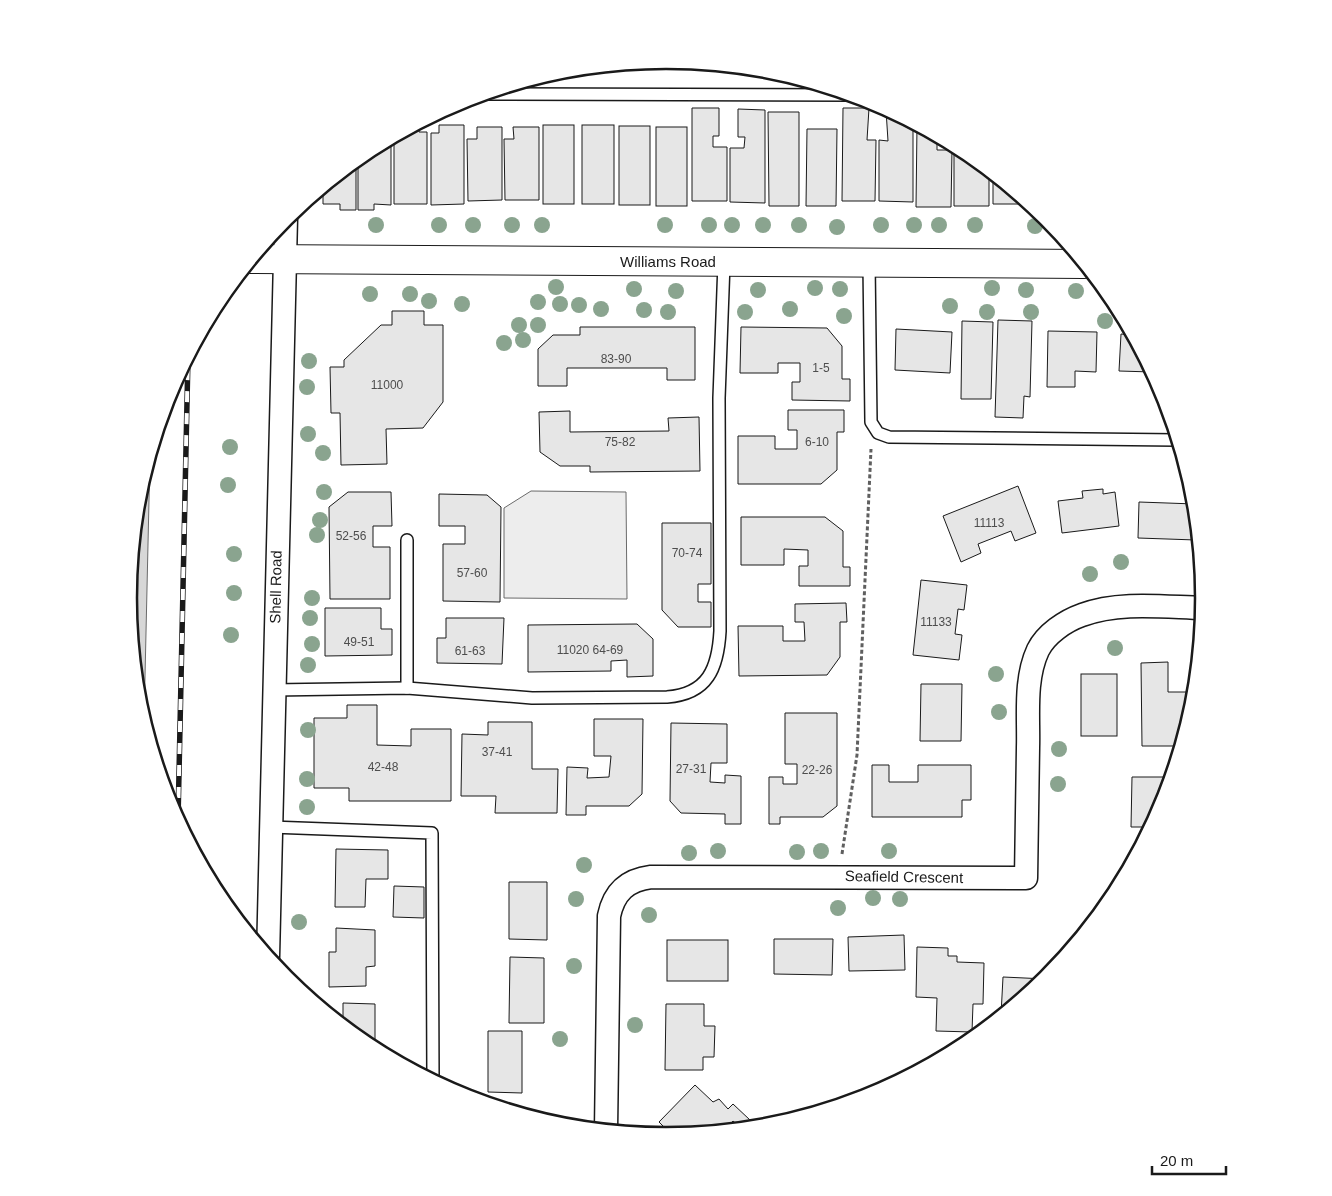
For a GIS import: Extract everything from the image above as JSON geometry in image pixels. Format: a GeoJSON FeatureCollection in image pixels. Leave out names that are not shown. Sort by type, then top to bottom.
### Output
{"type":"FeatureCollection","features":[{"type":"Feature","properties":{"kind":"street","name":"Shell Road"},"geometry":{"type":"LineString","coordinates":[[268,947],[285,231]]}},
{"type":"Feature","properties":{"kind":"street","name":"Williams Road"},"geometry":{"type":"LineString","coordinates":[[260,259],[1076,264]]}},
{"type":"Feature","properties":{"kind":"street","name":"Seafield Crescent"},"geometry":{"type":"LineString","coordinates":[[606,1124],[610,916],[612,904],[623,887],[631,882],[651,877],[1026,878],[1029,693],[1034,662],[1039,649],[1054,631],[1076,618],[1095,611],[1116,608],[1195,608]]}},
{"type":"Feature","properties":{"kind":"lane"},"geometry":{"type":"LineString","coordinates":[[506,94],[829,95]]}},
{"type":"Feature","properties":{"kind":"lane"},"geometry":{"type":"LineString","coordinates":[[273,690],[407,688],[532,698],[648,697],[680,696],[704,684],[712,672],[716,659],[720,631],[719,398],[724,263]]}},
{"type":"Feature","properties":{"kind":"lane"},"geometry":{"type":"LineString","coordinates":[[869,263],[871,422],[878,433],[889,438],[1171,440]]}},
{"type":"Feature","properties":{"kind":"lane"},"geometry":{"type":"LineString","coordinates":[[407,540],[407,688]]}},
{"type":"Feature","properties":{"kind":"lane"},"geometry":{"type":"LineString","coordinates":[[271,827],[432,833],[434,1074]]}},
{"type":"Feature","properties":{"kind":"path"},"geometry":{"type":"LineString","coordinates":[[838,877],[858,755],[871,447],[878,433]]}},
{"type":"Feature","properties":{"kind":"shaded area"},"geometry":{"type":"Polygon","coordinates":[[[149,485],[145,688],[138,633],[137,598],[141,529],[149,485]]]}},
{"type":"Feature","properties":{"kind":"shaded area"},"geometry":{"type":"Polygon","coordinates":[[[531,491],[626,492],[627,599],[504,598],[504,508],[531,491]]]}},
{"type":"Feature","properties":{"kind":"building"},"geometry":{"type":"Polygon","coordinates":[[[692,108],[719,108],[719,136],[713,136],[713,147],[727,147],[727,201],[692,201],[692,108]]]}},
{"type":"Feature","properties":{"kind":"building"},"geometry":{"type":"Polygon","coordinates":[[[843,108],[866,108],[869,109],[867,140],[876,140],[875,201],[842,201],[843,108]]]}},
{"type":"Feature","properties":{"kind":"building"},"geometry":{"type":"Polygon","coordinates":[[[738,109],[765,110],[765,203],[730,202],[730,148],[744,148],[745,137],[738,137],[738,109]]]}},
{"type":"Feature","properties":{"kind":"building"},"geometry":{"type":"Polygon","coordinates":[[[768,112],[799,112],[799,206],[769,206],[768,112]]]}},
{"type":"Feature","properties":{"kind":"building"},"geometry":{"type":"Polygon","coordinates":[[[886,117],[913,130],[913,202],[879,201],[879,140],[888,141],[886,117]]]}},
{"type":"Feature","properties":{"kind":"building"},"geometry":{"type":"Polygon","coordinates":[[[439,125],[464,125],[464,204],[431,205],[431,133],[439,133],[439,125]]]}},
{"type":"Feature","properties":{"kind":"building"},"geometry":{"type":"Polygon","coordinates":[[[543,125],[574,125],[574,204],[543,204],[543,125]]]}},
{"type":"Feature","properties":{"kind":"building"},"geometry":{"type":"Polygon","coordinates":[[[582,125],[614,125],[614,204],[582,204],[582,125]]]}},
{"type":"Feature","properties":{"kind":"building"},"geometry":{"type":"Polygon","coordinates":[[[619,126],[650,126],[650,205],[619,205],[619,126]]]}},
{"type":"Feature","properties":{"kind":"building"},"geometry":{"type":"Polygon","coordinates":[[[477,127],[502,127],[502,200],[468,201],[467,139],[477,139],[477,127]]]}},
{"type":"Feature","properties":{"kind":"building"},"geometry":{"type":"Polygon","coordinates":[[[513,127],[539,127],[539,200],[505,200],[504,139],[514,139],[513,127]]]}},
{"type":"Feature","properties":{"kind":"building"},"geometry":{"type":"Polygon","coordinates":[[[656,127],[687,127],[687,206],[656,206],[656,127]]]}},
{"type":"Feature","properties":{"kind":"building"},"geometry":{"type":"Polygon","coordinates":[[[807,129],[837,129],[836,206],[806,206],[807,129]]]}},
{"type":"Feature","properties":{"kind":"building"},"geometry":{"type":"Polygon","coordinates":[[[419,130],[419,132],[427,132],[427,204],[394,204],[394,144],[419,130]]]}},
{"type":"Feature","properties":{"kind":"building"},"geometry":{"type":"Polygon","coordinates":[[[917,132],[937,144],[937,150],[947,150],[952,153],[951,207],[916,207],[917,132]]]}},
{"type":"Feature","properties":{"kind":"building"},"geometry":{"type":"Polygon","coordinates":[[[391,146],[391,205],[374,204],[374,210],[358,210],[358,168],[391,146]]]}},
{"type":"Feature","properties":{"kind":"building"},"geometry":{"type":"Polygon","coordinates":[[[954,154],[989,179],[989,206],[954,206],[954,154]]]}},
{"type":"Feature","properties":{"kind":"building"},"geometry":{"type":"Polygon","coordinates":[[[356,169],[356,210],[340,210],[340,204],[323,204],[323,195],[356,169]]]}},
{"type":"Feature","properties":{"kind":"building"},"geometry":{"type":"Polygon","coordinates":[[[993,182],[1019,204],[993,204],[993,182]]]}},
{"type":"Feature","properties":{"kind":"building"},"geometry":{"type":"Polygon","coordinates":[[[392,311],[424,311],[424,325],[443,325],[443,402],[423,428],[386,429],[387,464],[341,465],[340,413],[331,413],[330,367],[344,367],[344,360],[381,325],[392,325],[392,311]]]}},
{"type":"Feature","properties":{"kind":"building"},"geometry":{"type":"Polygon","coordinates":[[[998,320],[1032,321],[1030,397],[1024,396],[1023,418],[995,417],[998,320]]]}},
{"type":"Feature","properties":{"kind":"building"},"geometry":{"type":"Polygon","coordinates":[[[962,321],[993,322],[991,399],[961,399],[962,321]]]}},
{"type":"Feature","properties":{"kind":"building"},"geometry":{"type":"Polygon","coordinates":[[[580,327],[695,327],[695,380],[667,380],[667,368],[567,368],[567,386],[538,386],[538,349],[553,335],[580,335],[580,327]]]}},
{"type":"Feature","properties":{"kind":"building"},"geometry":{"type":"Polygon","coordinates":[[[741,327],[827,328],[842,346],[842,379],[850,379],[850,401],[792,400],[792,382],[800,382],[800,363],[778,363],[778,373],[740,373],[741,327]]]}},
{"type":"Feature","properties":{"kind":"building"},"geometry":{"type":"Polygon","coordinates":[[[896,329],[952,332],[950,373],[895,370],[896,329]]]}},
{"type":"Feature","properties":{"kind":"building"},"geometry":{"type":"Polygon","coordinates":[[[1048,331],[1097,332],[1096,372],[1075,371],[1075,387],[1047,387],[1048,331]]]}},
{"type":"Feature","properties":{"kind":"building"},"geometry":{"type":"Polygon","coordinates":[[[1121,334],[1125,334],[1145,372],[1119,371],[1121,334]]]}},
{"type":"Feature","properties":{"kind":"building"},"geometry":{"type":"Polygon","coordinates":[[[788,410],[844,410],[844,432],[837,432],[837,470],[821,484],[738,484],[738,436],[775,436],[775,449],[797,449],[797,430],[788,430],[788,410]]]}},
{"type":"Feature","properties":{"kind":"building"},"geometry":{"type":"Polygon","coordinates":[[[570,411],[570,432],[669,431],[668,418],[699,417],[700,471],[590,472],[590,466],[560,466],[540,452],[539,412],[570,411]]]}},
{"type":"Feature","properties":{"kind":"building"},"geometry":{"type":"Polygon","coordinates":[[[1018,486],[1036,533],[1015,541],[1011,531],[978,544],[981,553],[961,562],[943,516],[1018,486]]]}},
{"type":"Feature","properties":{"kind":"building"},"geometry":{"type":"Polygon","coordinates":[[[1103,489],[1103,494],[1115,492],[1119,526],[1062,533],[1058,501],[1083,498],[1082,491],[1103,489]]]}},
{"type":"Feature","properties":{"kind":"building"},"geometry":{"type":"Polygon","coordinates":[[[348,492],[391,492],[392,526],[373,526],[373,547],[390,547],[390,599],[330,599],[329,507],[348,492]]]}},
{"type":"Feature","properties":{"kind":"building"},"geometry":{"type":"Polygon","coordinates":[[[439,494],[487,495],[501,507],[500,602],[443,601],[443,544],[465,544],[465,526],[439,526],[439,494]]]}},
{"type":"Feature","properties":{"kind":"building"},"geometry":{"type":"Polygon","coordinates":[[[1139,502],[1187,504],[1192,540],[1138,538],[1139,502]]]}},
{"type":"Feature","properties":{"kind":"building"},"geometry":{"type":"Polygon","coordinates":[[[741,517],[825,517],[843,531],[843,567],[850,567],[850,586],[799,586],[799,566],[808,566],[808,550],[784,549],[784,565],[741,565],[741,517]]]}},
{"type":"Feature","properties":{"kind":"building"},"geometry":{"type":"Polygon","coordinates":[[[662,523],[711,523],[711,584],[698,584],[698,602],[711,602],[711,627],[678,627],[662,610],[662,523]]]}},
{"type":"Feature","properties":{"kind":"building"},"geometry":{"type":"Polygon","coordinates":[[[921,580],[967,585],[964,610],[958,609],[955,634],[962,635],[959,660],[913,655],[921,580]]]}},
{"type":"Feature","properties":{"kind":"building"},"geometry":{"type":"Polygon","coordinates":[[[846,603],[847,622],[840,622],[840,657],[827,675],[739,676],[738,626],[783,626],[783,641],[805,641],[804,622],[795,622],[795,604],[846,603]]]}},
{"type":"Feature","properties":{"kind":"building"},"geometry":{"type":"Polygon","coordinates":[[[325,608],[381,608],[381,629],[392,629],[392,655],[325,656],[325,608]]]}},
{"type":"Feature","properties":{"kind":"building"},"geometry":{"type":"Polygon","coordinates":[[[446,618],[504,618],[502,664],[437,663],[437,638],[446,638],[446,618]]]}},
{"type":"Feature","properties":{"kind":"building"},"geometry":{"type":"Polygon","coordinates":[[[637,624],[653,639],[653,676],[627,677],[627,660],[611,661],[611,671],[528,672],[528,625],[637,624]]]}},
{"type":"Feature","properties":{"kind":"building"},"geometry":{"type":"Polygon","coordinates":[[[1168,662],[1168,692],[1187,692],[1174,746],[1142,746],[1141,663],[1168,662]]]}},
{"type":"Feature","properties":{"kind":"building"},"geometry":{"type":"Polygon","coordinates":[[[1081,674],[1117,674],[1117,736],[1081,736],[1081,674]]]}},
{"type":"Feature","properties":{"kind":"building"},"geometry":{"type":"Polygon","coordinates":[[[921,684],[962,684],[961,741],[920,741],[921,684]]]}},
{"type":"Feature","properties":{"kind":"building"},"geometry":{"type":"Polygon","coordinates":[[[347,705],[377,705],[377,745],[411,746],[411,729],[451,729],[451,801],[349,801],[349,788],[314,788],[314,718],[347,718],[347,705]]]}},
{"type":"Feature","properties":{"kind":"building"},"geometry":{"type":"Polygon","coordinates":[[[785,713],[837,713],[837,806],[823,817],[780,817],[780,824],[769,824],[769,777],[783,777],[783,784],[797,784],[797,764],[785,764],[785,713]]]}},
{"type":"Feature","properties":{"kind":"building"},"geometry":{"type":"Polygon","coordinates":[[[594,719],[643,719],[642,794],[629,806],[586,806],[586,815],[566,815],[567,767],[588,768],[587,778],[609,777],[611,756],[594,756],[594,719]]]}},
{"type":"Feature","properties":{"kind":"building"},"geometry":{"type":"Polygon","coordinates":[[[488,722],[532,722],[532,769],[558,769],[557,813],[495,813],[496,796],[461,796],[462,734],[488,735],[488,722]]]}},
{"type":"Feature","properties":{"kind":"building"},"geometry":{"type":"Polygon","coordinates":[[[671,723],[727,724],[727,763],[711,763],[710,782],[725,783],[725,775],[741,776],[741,824],[725,824],[725,814],[681,813],[670,801],[671,723]]]}},
{"type":"Feature","properties":{"kind":"building"},"geometry":{"type":"Polygon","coordinates":[[[872,765],[889,765],[889,782],[918,782],[918,765],[971,765],[971,800],[962,800],[962,817],[872,817],[872,765]]]}},
{"type":"Feature","properties":{"kind":"building"},"geometry":{"type":"Polygon","coordinates":[[[1132,777],[1164,777],[1143,827],[1131,827],[1132,777]]]}},
{"type":"Feature","properties":{"kind":"building"},"geometry":{"type":"Polygon","coordinates":[[[336,849],[388,850],[388,879],[366,879],[365,907],[335,907],[336,849]]]}},
{"type":"Feature","properties":{"kind":"building"},"geometry":{"type":"Polygon","coordinates":[[[509,882],[547,882],[547,940],[509,939],[509,882]]]}},
{"type":"Feature","properties":{"kind":"building"},"geometry":{"type":"Polygon","coordinates":[[[394,886],[424,887],[424,918],[393,917],[394,886]]]}},
{"type":"Feature","properties":{"kind":"building"},"geometry":{"type":"Polygon","coordinates":[[[336,928],[375,930],[375,966],[366,967],[366,986],[329,987],[329,952],[336,952],[336,928]]]}},
{"type":"Feature","properties":{"kind":"building"},"geometry":{"type":"Polygon","coordinates":[[[904,935],[905,970],[849,971],[848,937],[904,935]]]}},
{"type":"Feature","properties":{"kind":"building"},"geometry":{"type":"Polygon","coordinates":[[[774,939],[833,939],[832,975],[774,974],[774,939]]]}},
{"type":"Feature","properties":{"kind":"building"},"geometry":{"type":"Polygon","coordinates":[[[667,940],[728,940],[728,981],[667,981],[667,940]]]}},
{"type":"Feature","properties":{"kind":"building"},"geometry":{"type":"Polygon","coordinates":[[[917,947],[948,948],[948,956],[957,956],[957,962],[984,963],[983,1004],[973,1004],[972,1029],[969,1032],[936,1031],[937,998],[916,997],[917,947]]]}},
{"type":"Feature","properties":{"kind":"building"},"geometry":{"type":"Polygon","coordinates":[[[510,957],[544,958],[544,1023],[509,1023],[510,957]]]}},
{"type":"Feature","properties":{"kind":"building"},"geometry":{"type":"Polygon","coordinates":[[[1003,977],[1033,978],[1015,996],[1001,1007],[1003,977]]]}},
{"type":"Feature","properties":{"kind":"building"},"geometry":{"type":"Polygon","coordinates":[[[343,1003],[375,1004],[375,1040],[372,1038],[343,1017],[343,1003]]]}},
{"type":"Feature","properties":{"kind":"building"},"geometry":{"type":"Polygon","coordinates":[[[666,1004],[704,1004],[704,1026],[715,1026],[714,1057],[703,1057],[703,1070],[665,1070],[666,1004]]]}},
{"type":"Feature","properties":{"kind":"building"},"geometry":{"type":"Polygon","coordinates":[[[488,1031],[522,1031],[522,1093],[488,1092],[488,1031]]]}},
{"type":"Feature","properties":{"kind":"building"},"geometry":{"type":"Polygon","coordinates":[[[695,1085],[713,1102],[719,1099],[728,1109],[733,1104],[750,1120],[701,1126],[666,1127],[659,1122],[695,1085]]]}},
{"type":"Feature","properties":{"kind":"railway"},"geometry":{"type":"LineString","coordinates":[[178,804],[188,371]]}}]}
